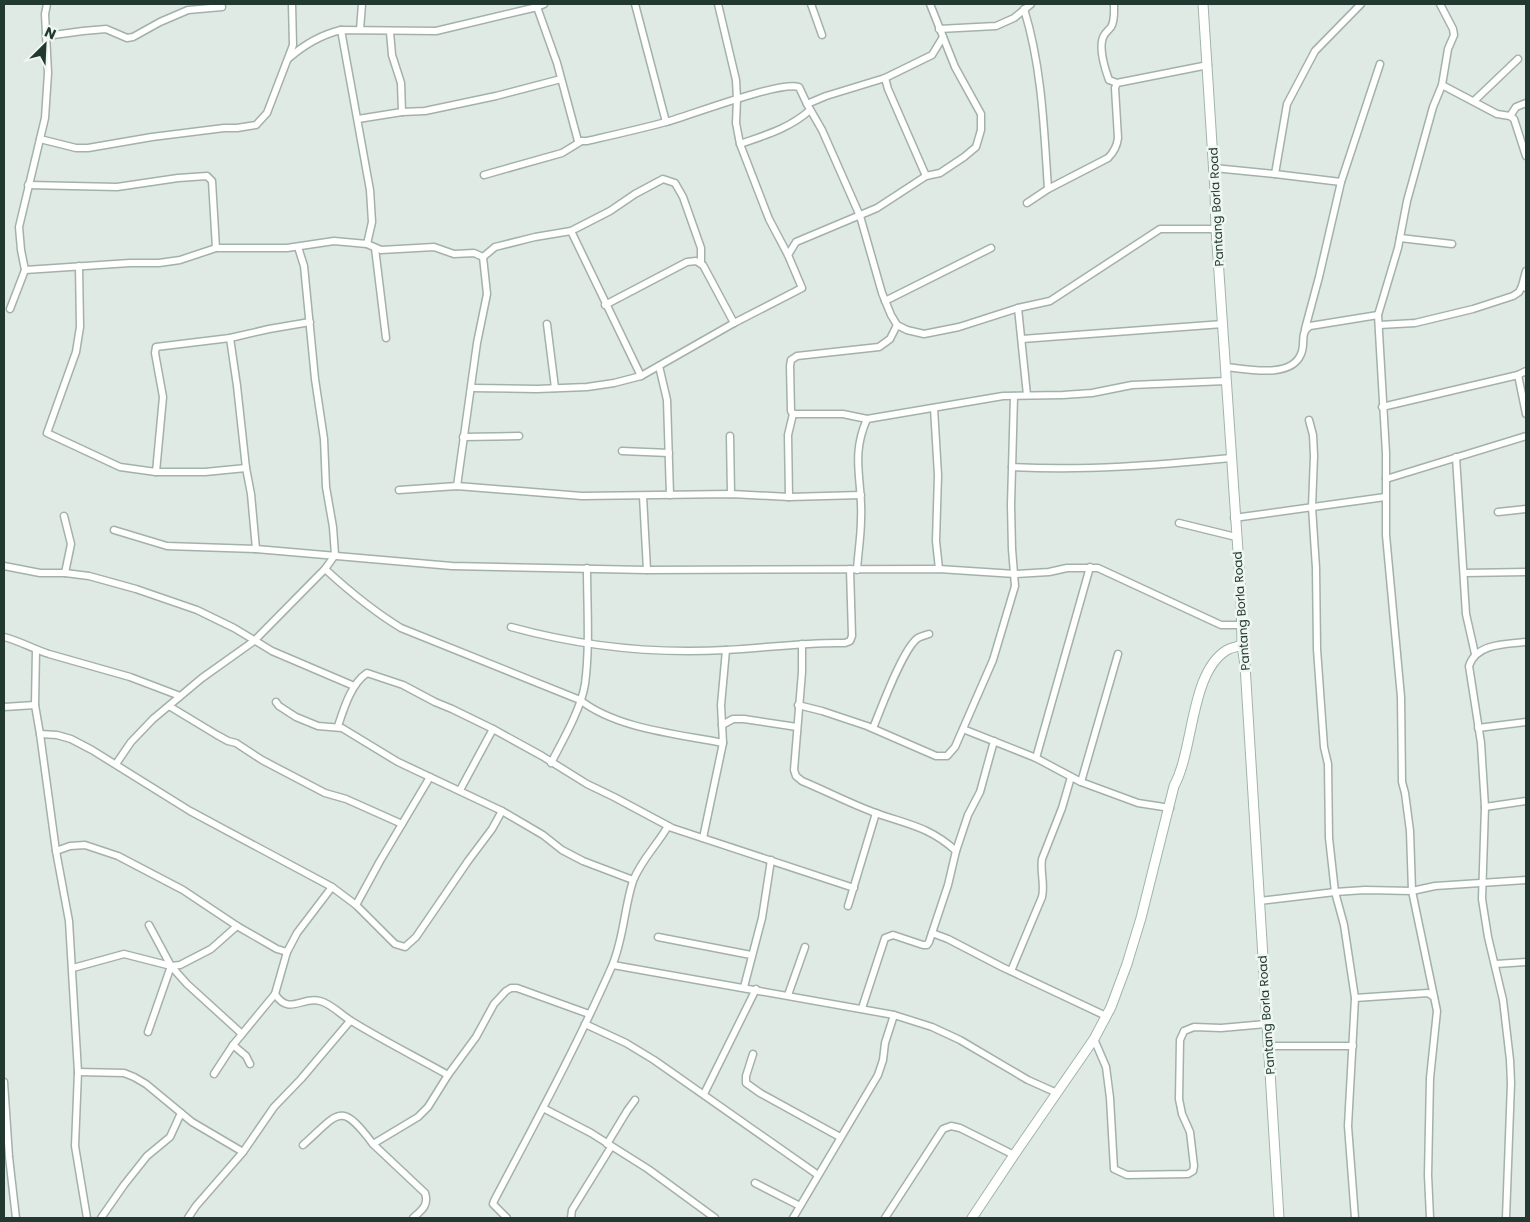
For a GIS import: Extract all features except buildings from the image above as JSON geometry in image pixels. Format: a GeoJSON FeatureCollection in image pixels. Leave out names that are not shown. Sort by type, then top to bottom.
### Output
{"type":"FeatureCollection","features":[{"type":"Feature","properties":{"kind":"street"},"geometry":{"type":"LineString","coordinates":[[10,309],[25,270],[19,227],[40,139],[48,95],[45,14],[47,4]]}},
{"type":"Feature","properties":{"kind":"street"},"geometry":{"type":"LineString","coordinates":[[40,139],[76,148],[88,148],[152,137],[256,125],[268,113],[292,45],[292,4]]}},
{"type":"Feature","properties":{"kind":"street"},"geometry":{"type":"LineString","coordinates":[[360,30],[362,4]]}},
{"type":"Feature","properties":{"kind":"street"},"geometry":{"type":"LineString","coordinates":[[635,4],[666,122]]}},
{"type":"Feature","properties":{"kind":"street"},"geometry":{"type":"LineString","coordinates":[[472,388],[555,388],[605,384],[641,376],[734,323],[802,288],[788,255],[769,219],[740,144],[736,124],[736,80],[718,4]]}},
{"type":"Feature","properties":{"kind":"street"},"geometry":{"type":"LineString","coordinates":[[811,4],[822,35]]}},
{"type":"Feature","properties":{"kind":"street"},"geometry":{"type":"LineString","coordinates":[[788,255],[796,242],[877,208],[926,176],[940,173],[976,147],[981,130],[981,114],[955,67],[930,4]]}},
{"type":"Feature","properties":{"kind":"street"},"geometry":{"type":"LineString","coordinates":[[939,29],[996,26],[1014,18],[1031,4]]}},
{"type":"Feature","properties":{"kind":"street"},"geometry":{"type":"LineString","coordinates":[[1114,4],[1112,26],[1104,34],[1101,42],[1109,80],[1117,83],[1208,65]]}},
{"type":"Feature","properties":{"kind":"street","name":"Pantang Borla Road"},"geometry":{"type":"LineString","coordinates":[[1203,4],[1279,1218]]}},
{"type":"Feature","properties":{"kind":"street"},"geometry":{"type":"LineString","coordinates":[[1275,174],[1288,104],[1315,51],[1361,4]]}},
{"type":"Feature","properties":{"kind":"street"},"geometry":{"type":"LineString","coordinates":[[1430,1218],[1428,1175],[1430,1078],[1437,1011],[1412,890],[1410,831],[1401,768],[1401,697],[1387,544],[1386,453],[1378,315],[1400,238],[1407,201],[1433,107],[1442,85],[1448,49],[1454,35],[1453,29],[1440,4]]}},
{"type":"Feature","properties":{"kind":"street"},"geometry":{"type":"LineString","coordinates":[[288,58],[315,38],[326,33],[341,30],[436,31],[540,6],[575,132],[580,142]]}},
{"type":"Feature","properties":{"kind":"street"},"geometry":{"type":"LineString","coordinates":[[46,36],[83,30],[106,29],[127,38],[133,37],[160,22],[188,10],[222,7]]}},
{"type":"Feature","properties":{"kind":"street"},"geometry":{"type":"LineString","coordinates":[[1024,9],[1031,31],[1040,86],[1048,189]]}},
{"type":"Feature","properties":{"kind":"street"},"geometry":{"type":"LineString","coordinates":[[341,30],[370,190],[372,222],[367,244]]}},
{"type":"Feature","properties":{"kind":"street"},"geometry":{"type":"LineString","coordinates":[[390,32],[392,55],[401,83],[402,112]]}},
{"type":"Feature","properties":{"kind":"street"},"geometry":{"type":"LineString","coordinates":[[740,144],[775,132],[800,119],[809,107],[826,96],[885,78],[932,55],[943,37]]}},
{"type":"Feature","properties":{"kind":"street"},"geometry":{"type":"LineString","coordinates":[[1474,101],[1518,58]]}},
{"type":"Feature","properties":{"kind":"street"},"geometry":{"type":"LineString","coordinates":[[1226,367],[1277,370],[1292,366],[1301,354],[1305,330],[1341,182],[1380,64]]}},
{"type":"Feature","properties":{"kind":"street"},"geometry":{"type":"LineString","coordinates":[[885,78],[926,176]]}},
{"type":"Feature","properties":{"kind":"street"},"geometry":{"type":"LineString","coordinates":[[358,119],[425,110],[496,96],[561,79]]}},
{"type":"Feature","properties":{"kind":"street"},"geometry":{"type":"LineString","coordinates":[[1027,204],[1048,189],[1108,158],[1113,153],[1117,146],[1118,138],[1115,88],[1117,83]]}},
{"type":"Feature","properties":{"kind":"street"},"geometry":{"type":"LineString","coordinates":[[484,175],[562,153],[580,142],[666,122],[737,99],[794,85],[802,90],[860,216],[885,301],[891,315],[897,325],[907,330],[924,334],[959,327],[1018,308],[1050,301],[1160,229],[1216,229]]}},
{"type":"Feature","properties":{"kind":"street"},"geometry":{"type":"LineString","coordinates":[[1442,85],[1497,114],[1510,116],[1517,124],[1526,156]]}},
{"type":"Feature","properties":{"kind":"street"},"geometry":{"type":"LineString","coordinates":[[1510,116],[1516,107],[1526,103]]}},
{"type":"Feature","properties":{"kind":"street"},"geometry":{"type":"LineString","coordinates":[[1214,168],[1341,182]]}},
{"type":"Feature","properties":{"kind":"street"},"geometry":{"type":"LineString","coordinates":[[28,185],[116,187],[184,177],[207,176],[212,182],[216,248]]}},
{"type":"Feature","properties":{"kind":"street"},"geometry":{"type":"LineString","coordinates":[[483,257],[495,247],[571,230],[610,211],[664,178],[668,179],[675,183],[684,197],[701,248],[701,264],[734,323]]}},
{"type":"Feature","properties":{"kind":"street"},"geometry":{"type":"LineString","coordinates":[[571,230],[605,305],[641,376]]}},
{"type":"Feature","properties":{"kind":"street"},"geometry":{"type":"LineString","coordinates":[[1400,238],[1452,244]]}},
{"type":"Feature","properties":{"kind":"street"},"geometry":{"type":"LineString","coordinates":[[25,270],[158,263],[180,260],[216,248],[298,247],[312,243],[334,241],[367,244],[375,248],[390,250],[434,247],[454,254],[474,253],[483,257]]}},
{"type":"Feature","properties":{"kind":"street"},"geometry":{"type":"LineString","coordinates":[[116,764],[131,742],[153,719],[180,696],[254,641],[325,569],[335,555],[333,527],[326,487],[324,439],[304,266],[298,247]]}},
{"type":"Feature","properties":{"kind":"street"},"geometry":{"type":"LineString","coordinates":[[375,248],[386,338]]}},
{"type":"Feature","properties":{"kind":"street"},"geometry":{"type":"LineString","coordinates":[[885,301],[991,248]]}},
{"type":"Feature","properties":{"kind":"street"},"geometry":{"type":"LineString","coordinates":[[457,486],[477,343],[487,294],[483,257]]}},
{"type":"Feature","properties":{"kind":"street"},"geometry":{"type":"LineString","coordinates":[[605,305],[687,262],[696,261],[701,264]]}},
{"type":"Feature","properties":{"kind":"street"},"geometry":{"type":"LineString","coordinates":[[79,266],[80,327],[76,352],[47,433],[120,467],[156,472],[205,472],[246,468]]}},
{"type":"Feature","properties":{"kind":"street"},"geometry":{"type":"LineString","coordinates":[[1379,325],[1415,323],[1473,309],[1513,296],[1524,287],[1526,271]]}},
{"type":"Feature","properties":{"kind":"street"},"geometry":{"type":"LineString","coordinates":[[1018,308],[1027,395]]}},
{"type":"Feature","properties":{"kind":"street"},"geometry":{"type":"LineString","coordinates":[[1305,330],[1310,326],[1378,315]]}},
{"type":"Feature","properties":{"kind":"street"},"geometry":{"type":"LineString","coordinates":[[156,472],[163,397],[155,349],[162,346],[230,338],[310,322]]}},
{"type":"Feature","properties":{"kind":"street"},"geometry":{"type":"LineString","coordinates":[[547,324],[555,388]]}},
{"type":"Feature","properties":{"kind":"street"},"geometry":{"type":"LineString","coordinates":[[1022,339],[1223,324]]}},
{"type":"Feature","properties":{"kind":"street"},"geometry":{"type":"LineString","coordinates":[[789,497],[788,440],[793,414],[791,411],[790,366],[792,360],[797,356],[879,347],[890,339],[897,325]]}},
{"type":"Feature","properties":{"kind":"street"},"geometry":{"type":"LineString","coordinates":[[230,338],[251,494],[256,550]]}},
{"type":"Feature","properties":{"kind":"street"},"geometry":{"type":"LineString","coordinates":[[659,366],[667,393],[670,495]]}},
{"type":"Feature","properties":{"kind":"street"},"geometry":{"type":"LineString","coordinates":[[1382,407],[1518,375],[1526,371]]}},
{"type":"Feature","properties":{"kind":"street"},"geometry":{"type":"LineString","coordinates":[[1518,375],[1526,414]]}},
{"type":"Feature","properties":{"kind":"street"},"geometry":{"type":"LineString","coordinates":[[793,414],[843,414],[867,419],[973,400],[1027,395],[1092,393],[1132,385],[1226,380]]}},
{"type":"Feature","properties":{"kind":"street"},"geometry":{"type":"LineString","coordinates":[[798,705],[822,710],[873,728],[936,756],[947,756],[955,747],[996,651],[1015,586],[1012,549],[1014,396]]}},
{"type":"Feature","properties":{"kind":"street"},"geometry":{"type":"LineString","coordinates":[[934,408],[938,474],[936,541],[939,569]]}},
{"type":"Feature","properties":{"kind":"street"},"geometry":{"type":"LineString","coordinates":[[511,627],[531,633],[639,650],[726,650],[802,644],[845,644],[850,641],[852,636],[854,570],[862,518],[857,458],[862,430],[867,419]]}},
{"type":"Feature","properties":{"kind":"street"},"geometry":{"type":"LineString","coordinates":[[1309,420],[1313,435],[1312,507],[1316,568],[1319,679],[1324,746],[1328,764],[1329,838],[1335,892],[1344,926],[1355,998],[1348,1126],[1355,1218]]}},
{"type":"Feature","properties":{"kind":"street"},"geometry":{"type":"LineString","coordinates":[[463,436],[519,436]]}},
{"type":"Feature","properties":{"kind":"street"},"geometry":{"type":"LineString","coordinates":[[730,436],[731,494]]}},
{"type":"Feature","properties":{"kind":"street"},"geometry":{"type":"LineString","coordinates":[[1386,479],[1526,436]]}},
{"type":"Feature","properties":{"kind":"street"},"geometry":{"type":"LineString","coordinates":[[622,451],[669,453]]}},
{"type":"Feature","properties":{"kind":"street"},"geometry":{"type":"LineString","coordinates":[[1456,457],[1466,618],[1475,654],[1470,666],[1485,807],[1482,899],[1491,950],[1496,964],[1507,1030],[1511,1083],[1506,1218]]}},
{"type":"Feature","properties":{"kind":"street"},"geometry":{"type":"LineString","coordinates":[[1012,467],[1074,468],[1156,465],[1230,458]]}},
{"type":"Feature","properties":{"kind":"street"},"geometry":{"type":"LineString","coordinates":[[399,490],[457,486],[582,496],[731,494],[789,497],[860,495]]}},
{"type":"Feature","properties":{"kind":"street"},"geometry":{"type":"LineString","coordinates":[[643,496],[647,570]]}},
{"type":"Feature","properties":{"kind":"street"},"geometry":{"type":"LineString","coordinates":[[1234,518],[1385,497]]}},
{"type":"Feature","properties":{"kind":"street"},"geometry":{"type":"LineString","coordinates":[[1498,512],[1526,509]]}},
{"type":"Feature","properties":{"kind":"street"},"geometry":{"type":"LineString","coordinates":[[64,516],[71,544],[65,573]]}},
{"type":"Feature","properties":{"kind":"street"},"geometry":{"type":"LineString","coordinates":[[1179,523],[1236,537]]}},
{"type":"Feature","properties":{"kind":"street"},"geometry":{"type":"LineString","coordinates":[[114,530],[167,546],[335,555],[452,566],[647,570],[939,569],[1015,574],[1090,567],[1106,572],[1221,625],[1242,625]]}},
{"type":"Feature","properties":{"kind":"street"},"geometry":{"type":"LineString","coordinates":[[4,566],[40,573],[65,573],[89,576],[116,583],[196,610],[272,651],[354,686]]}},
{"type":"Feature","properties":{"kind":"street"},"geometry":{"type":"LineString","coordinates":[[1036,758],[1090,567]]}},
{"type":"Feature","properties":{"kind":"street"},"geometry":{"type":"LineString","coordinates":[[551,763],[570,725],[585,686],[588,642],[586,568]]}},
{"type":"Feature","properties":{"kind":"street"},"geometry":{"type":"LineString","coordinates":[[325,569],[363,602],[401,628],[580,700],[592,709],[622,722],[723,743]]}},
{"type":"Feature","properties":{"kind":"street"},"geometry":{"type":"LineString","coordinates":[[1464,573],[1526,572]]}},
{"type":"Feature","properties":{"kind":"street"},"geometry":{"type":"LineString","coordinates":[[873,728],[899,667],[911,646],[918,638],[929,634]]}},
{"type":"Feature","properties":{"kind":"street"},"geometry":{"type":"LineString","coordinates":[[4,637],[19,641],[36,650],[130,677],[180,696]]}},
{"type":"Feature","properties":{"kind":"street"},"geometry":{"type":"LineString","coordinates":[[1475,654],[1489,646],[1526,642]]}},
{"type":"Feature","properties":{"kind":"street"},"geometry":{"type":"LineString","coordinates":[[802,644],[802,672],[794,770],[796,776],[876,813],[933,833],[956,851]]}},
{"type":"Feature","properties":{"kind":"street"},"geometry":{"type":"LineString","coordinates":[[972,1218],[1094,1039],[1106,1016],[1119,988],[1127,964],[1170,808],[1174,786],[1181,774],[1193,716],[1209,669],[1224,653],[1233,647],[1242,645]]}},
{"type":"Feature","properties":{"kind":"street"},"geometry":{"type":"LineString","coordinates":[[36,650],[35,705],[56,851],[69,920],[78,1072],[75,1146],[87,1218]]}},
{"type":"Feature","properties":{"kind":"street"},"geometry":{"type":"LineString","coordinates":[[703,838],[723,743],[721,705],[726,650]]}},
{"type":"Feature","properties":{"kind":"street"},"geometry":{"type":"LineString","coordinates":[[1081,782],[1118,654]]}},
{"type":"Feature","properties":{"kind":"street"},"geometry":{"type":"LineString","coordinates":[[338,726],[354,686],[367,673],[376,675],[403,685],[493,729],[587,784],[668,826],[854,888]]}},
{"type":"Feature","properties":{"kind":"street"},"geometry":{"type":"LineString","coordinates":[[276,702],[296,717],[318,726],[338,726],[398,762],[502,811],[562,850],[583,861],[634,880]]}},
{"type":"Feature","properties":{"kind":"street"},"geometry":{"type":"LineString","coordinates":[[4,707],[35,705]]}},
{"type":"Feature","properties":{"kind":"street"},"geometry":{"type":"LineString","coordinates":[[170,706],[217,735],[236,743],[262,760],[325,793],[346,799],[402,824]]}},
{"type":"Feature","properties":{"kind":"street"},"geometry":{"type":"LineString","coordinates":[[722,725],[733,719],[744,719],[797,728]]}},
{"type":"Feature","properties":{"kind":"street"},"geometry":{"type":"LineString","coordinates":[[1478,728],[1526,722]]}},
{"type":"Feature","properties":{"kind":"street"},"geometry":{"type":"LineString","coordinates":[[460,790],[493,729]]}},
{"type":"Feature","properties":{"kind":"street"},"geometry":{"type":"LineString","coordinates":[[963,729],[1036,758],[1081,782],[1138,803],[1170,808]]}},
{"type":"Feature","properties":{"kind":"street"},"geometry":{"type":"LineString","coordinates":[[40,734],[56,735],[71,739],[116,764],[190,811],[332,887],[356,905],[395,944],[405,948],[416,937],[492,829],[502,811]]}},
{"type":"Feature","properties":{"kind":"street"},"geometry":{"type":"LineString","coordinates":[[862,1008],[885,938],[892,935],[927,945],[948,885],[956,851],[968,815],[980,792],[994,741]]}},
{"type":"Feature","properties":{"kind":"street"},"geometry":{"type":"LineString","coordinates":[[356,905],[430,777]]}},
{"type":"Feature","properties":{"kind":"street"},"geometry":{"type":"LineString","coordinates":[[1011,970],[1042,897],[1044,888],[1042,859],[1062,808],[1071,777]]}},
{"type":"Feature","properties":{"kind":"street"},"geometry":{"type":"LineString","coordinates":[[1485,807],[1494,804],[1526,801]]}},
{"type":"Feature","properties":{"kind":"street"},"geometry":{"type":"LineString","coordinates":[[848,906],[876,813]]}},
{"type":"Feature","properties":{"kind":"street"},"geometry":{"type":"LineString","coordinates":[[507,1218],[496,1208],[493,1204],[494,1201],[543,1108],[613,965],[621,940],[634,880],[668,826]]}},
{"type":"Feature","properties":{"kind":"street"},"geometry":{"type":"LineString","coordinates":[[56,851],[70,846],[85,845],[118,856],[183,890],[276,949],[287,952]]}},
{"type":"Feature","properties":{"kind":"street"},"geometry":{"type":"LineString","coordinates":[[744,987],[762,918],[771,860]]}},
{"type":"Feature","properties":{"kind":"street"},"geometry":{"type":"LineString","coordinates":[[1259,901],[1335,892],[1412,890],[1434,886],[1526,880]]}},
{"type":"Feature","properties":{"kind":"street"},"geometry":{"type":"LineString","coordinates":[[214,1074],[233,1044],[275,994],[287,952],[297,933],[332,887]]}},
{"type":"Feature","properties":{"kind":"street"},"geometry":{"type":"LineString","coordinates":[[150,925],[172,966],[187,984],[242,1034]]}},
{"type":"Feature","properties":{"kind":"street"},"geometry":{"type":"LineString","coordinates":[[73,968],[124,954],[172,966],[180,965],[211,949],[237,926]]}},
{"type":"Feature","properties":{"kind":"street"},"geometry":{"type":"LineString","coordinates":[[932,933],[948,938],[1106,1016]]}},
{"type":"Feature","properties":{"kind":"street"},"geometry":{"type":"LineString","coordinates":[[658,937],[751,955]]}},
{"type":"Feature","properties":{"kind":"street"},"geometry":{"type":"LineString","coordinates":[[788,995],[805,947]]}},
{"type":"Feature","properties":{"kind":"street"},"geometry":{"type":"LineString","coordinates":[[1496,964],[1526,962]]}},
{"type":"Feature","properties":{"kind":"street"},"geometry":{"type":"LineString","coordinates":[[613,965],[894,1015],[932,1027],[960,1040],[1028,1080],[1057,1092]]}},
{"type":"Feature","properties":{"kind":"street"},"geometry":{"type":"LineString","coordinates":[[148,1032],[172,966]]}},
{"type":"Feature","properties":{"kind":"street"},"geometry":{"type":"LineString","coordinates":[[373,1144],[418,1117],[428,1107],[448,1075],[476,1037],[494,1004],[506,991],[511,988],[517,988],[589,1014]]}},
{"type":"Feature","properties":{"kind":"street"},"geometry":{"type":"LineString","coordinates":[[704,1094],[756,989]]}},
{"type":"Feature","properties":{"kind":"street"},"geometry":{"type":"LineString","coordinates":[[1355,998],[1428,993],[1434,997]]}},
{"type":"Feature","properties":{"kind":"street"},"geometry":{"type":"LineString","coordinates":[[275,994],[278,1000],[289,1005],[314,1000],[321,1001],[350,1021],[448,1075]]}},
{"type":"Feature","properties":{"kind":"street"},"geometry":{"type":"LineString","coordinates":[[793,1218],[878,1075],[894,1015]]}},
{"type":"Feature","properties":{"kind":"street"},"geometry":{"type":"LineString","coordinates":[[188,1218],[266,1122],[274,1107],[301,1079],[350,1021]]}},
{"type":"Feature","properties":{"kind":"street"},"geometry":{"type":"LineString","coordinates":[[585,1024],[626,1043],[704,1094],[818,1174]]}},
{"type":"Feature","properties":{"kind":"street"},"geometry":{"type":"LineString","coordinates":[[1094,1039],[1106,1067],[1110,1098],[1114,1169],[1127,1176],[1188,1174],[1194,1166],[1190,1132],[1182,1114],[1180,1099],[1180,1040],[1184,1031],[1194,1027],[1221,1028],[1266,1024]]}},
{"type":"Feature","properties":{"kind":"street"},"geometry":{"type":"LineString","coordinates":[[233,1044],[246,1056],[250,1064]]}},
{"type":"Feature","properties":{"kind":"street"},"geometry":{"type":"LineString","coordinates":[[1268,1046],[1353,1046]]}},
{"type":"Feature","properties":{"kind":"street"},"geometry":{"type":"LineString","coordinates":[[753,1054],[746,1076],[746,1083],[760,1094],[840,1137]]}},
{"type":"Feature","properties":{"kind":"street"},"geometry":{"type":"LineString","coordinates":[[78,1072],[124,1073],[134,1077],[146,1084],[203,1129],[242,1152]]}},
{"type":"Feature","properties":{"kind":"street"},"geometry":{"type":"LineString","coordinates":[[4,1082],[7,1172],[16,1218]]}},
{"type":"Feature","properties":{"kind":"street"},"geometry":{"type":"LineString","coordinates":[[571,1218],[572,1210],[609,1146],[626,1111],[635,1100]]}},
{"type":"Feature","properties":{"kind":"street"},"geometry":{"type":"LineString","coordinates":[[543,1108],[648,1169],[715,1218]]}},
{"type":"Feature","properties":{"kind":"street"},"geometry":{"type":"LineString","coordinates":[[101,1218],[147,1156],[170,1137],[181,1113]]}},
{"type":"Feature","properties":{"kind":"street"},"geometry":{"type":"LineString","coordinates":[[303,1145],[334,1117],[343,1115],[350,1117],[358,1124],[373,1144],[425,1194],[427,1200],[425,1207],[414,1218]]}},
{"type":"Feature","properties":{"kind":"street"},"geometry":{"type":"LineString","coordinates":[[885,1218],[944,1129],[951,1126],[960,1128],[1014,1155]]}},
{"type":"Feature","properties":{"kind":"street"},"geometry":{"type":"LineString","coordinates":[[755,1184],[800,1206]]}}]}
